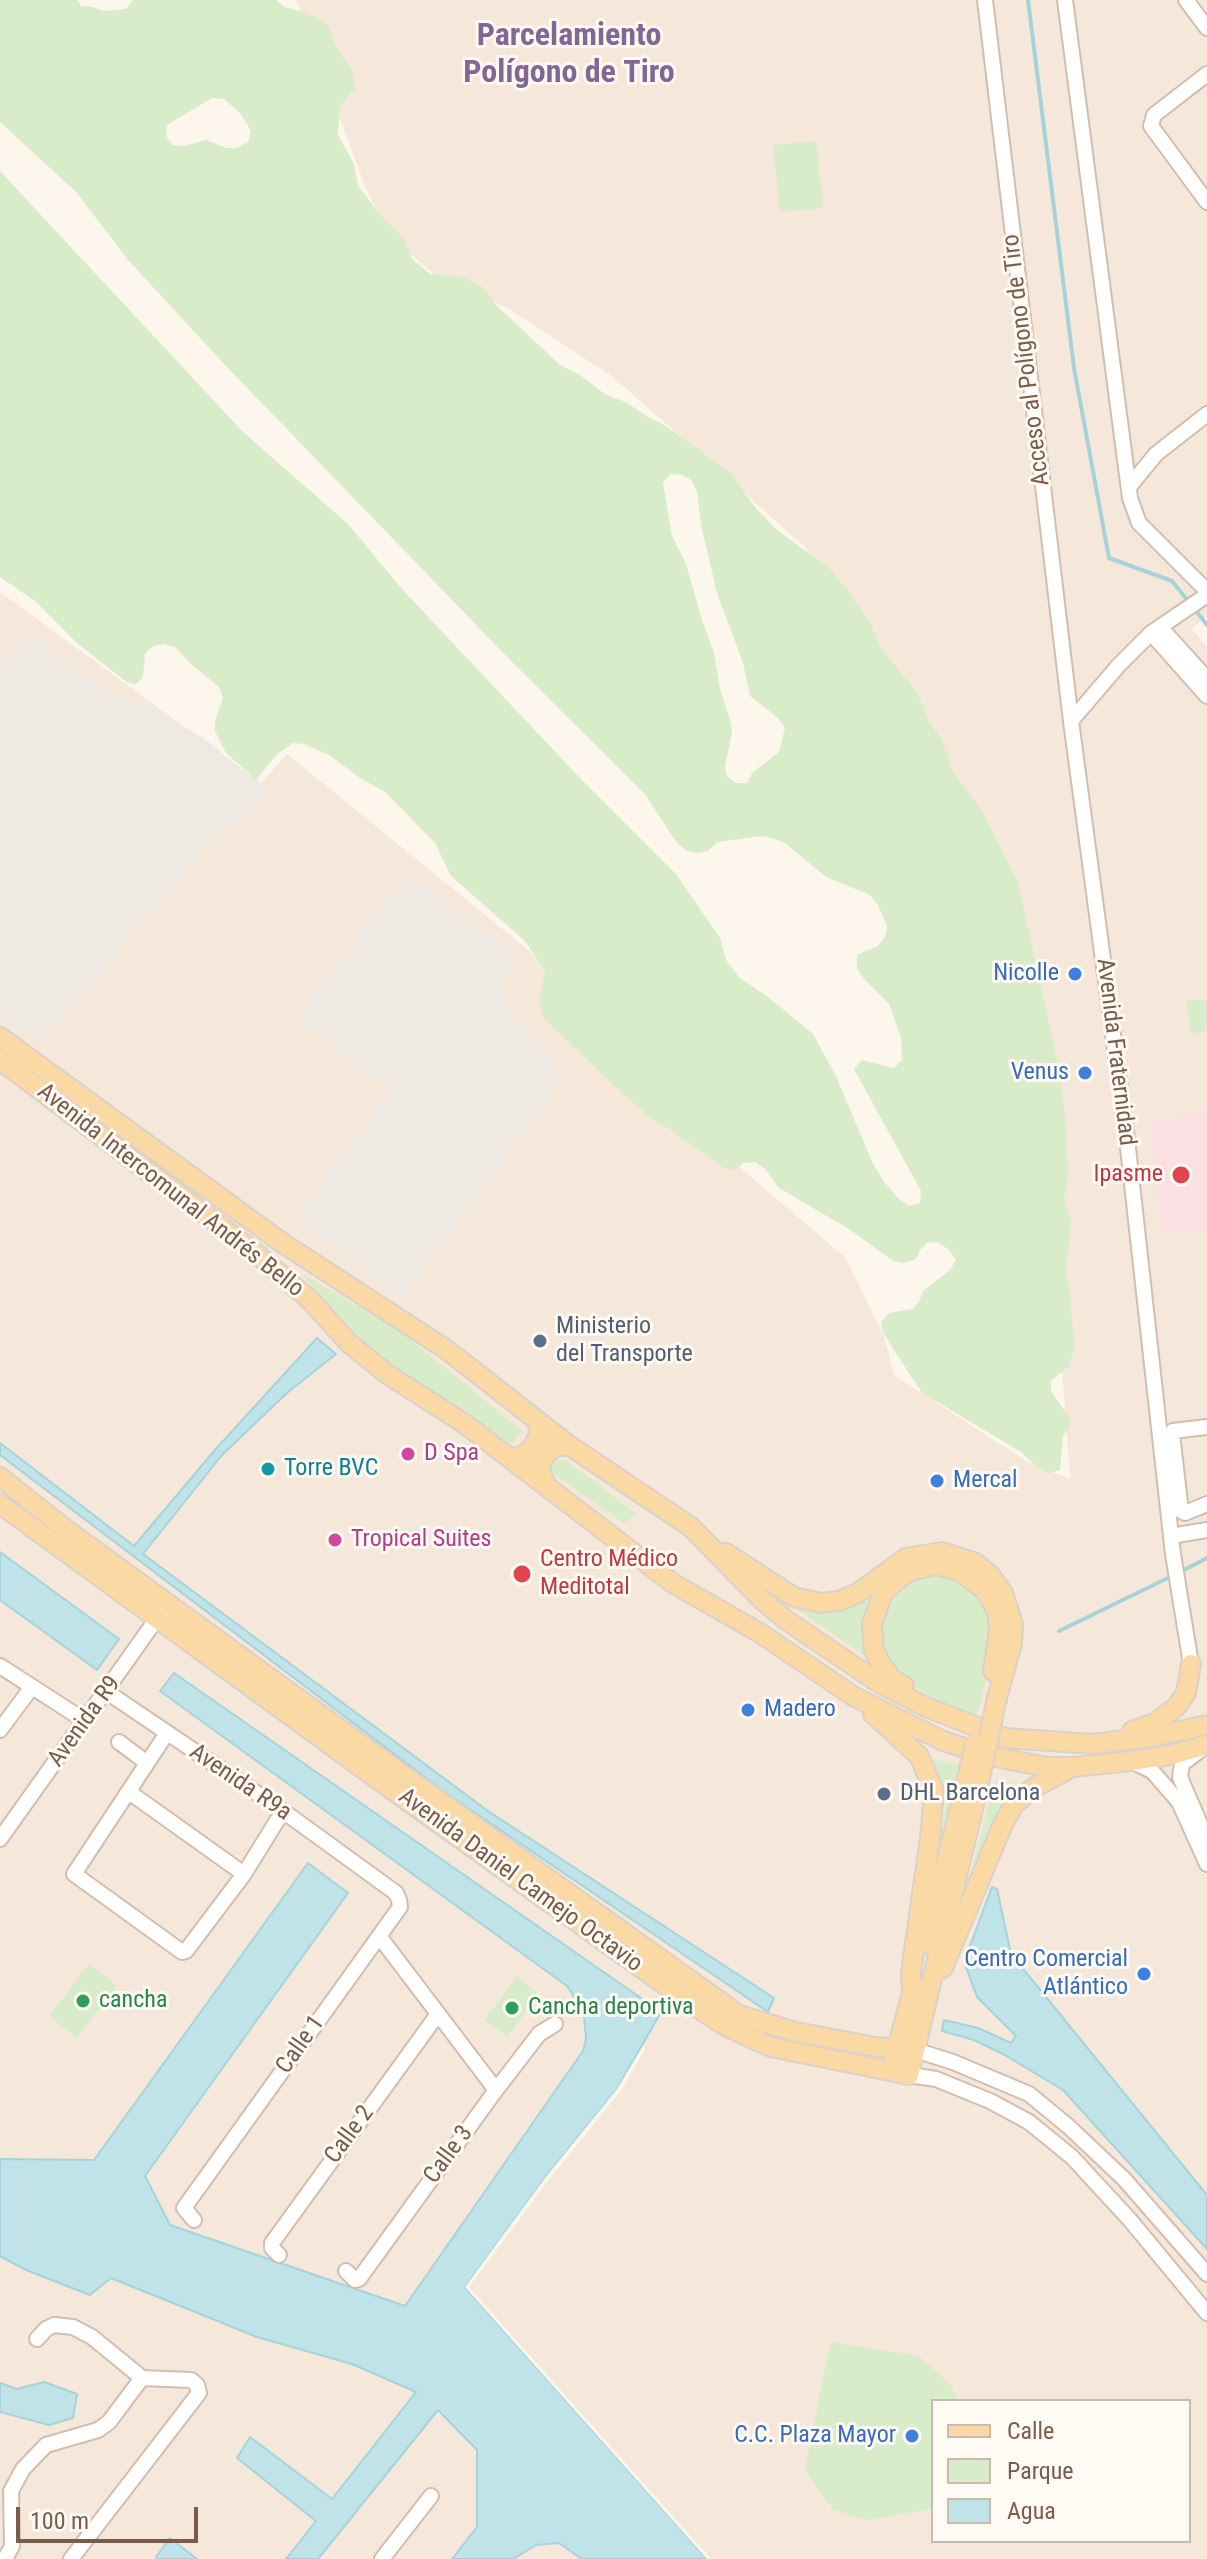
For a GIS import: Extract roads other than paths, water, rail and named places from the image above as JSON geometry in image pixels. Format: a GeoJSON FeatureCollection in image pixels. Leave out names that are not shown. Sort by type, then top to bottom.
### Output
{"type":"FeatureCollection","features":[{"type":"Feature","properties":{"kind":"main road","name":"Avenida Intercomunal Andrés Bello"},"geometry":{"type":"LineString","coordinates":[[0,1037],[281,1242],[447,1350],[538,1423],[691,1527],[762,1600],[809,1637],[892,1690],[1005,1738],[1073,1744],[1156,1736],[1207,1725]]}},
{"type":"Feature","properties":{"kind":"main road","name":"Avenida Intercomunal Andrés Bello"},"geometry":{"type":"LineString","coordinates":[[0,1060],[251,1249],[310,1300],[350,1344],[387,1374],[465,1424],[658,1573],[760,1633],[853,1696],[943,1741],[990,1756],[1047,1767],[1131,1761],[1207,1746]]}},
{"type":"Feature","properties":{"kind":"main road"},"geometry":{"type":"LineString","coordinates":[[511,1458],[523,1456],[533,1447],[539,1435],[538,1423]]}},
{"type":"Feature","properties":{"kind":"main road"},"geometry":{"type":"LineString","coordinates":[[546,1484],[541,1474],[543,1458],[559,1446],[570,1446]]}},
{"type":"Feature","properties":{"kind":"main road","name":"Avenida Daniel Camejo Octavio"},"geometry":{"type":"LineString","coordinates":[[0,1477],[162,1611],[535,1893],[727,2027],[771,2047],[900,2072]]}},
{"type":"Feature","properties":{"kind":"main road","name":"Avenida Daniel Camejo Octavio"},"geometry":{"type":"LineString","coordinates":[[0,1504],[162,1611],[739,2015],[796,2032],[906,2049]]}},
{"type":"Feature","properties":{"kind":"main road"},"geometry":{"type":"LineString","coordinates":[[691,1527],[794,1597],[821,1603],[839,1601],[858,1593],[906,1558],[942,1552],[976,1563],[991,1576],[1003,1593],[1013,1624],[1012,1643],[992,1696]]}},
{"type":"Feature","properties":{"kind":"main road"},"geometry":{"type":"LineString","coordinates":[[900,2072],[992,1696],[999,1630],[997,1612],[986,1591],[974,1580],[949,1567],[936,1565],[909,1571],[883,1593],[872,1624],[874,1650],[892,1679],[969,1724]]}},
{"type":"Feature","properties":{"kind":"main road"},"geometry":{"type":"LineString","coordinates":[[1191,1664],[1207,1684]]}},
{"type":"Feature","properties":{"kind":"main road"},"geometry":{"type":"LineString","coordinates":[[1073,1744],[1155,1723],[1176,1707],[1186,1693],[1191,1664]]}},
{"type":"Feature","properties":{"kind":"main road"},"geometry":{"type":"LineString","coordinates":[[853,1696],[919,1756],[934,1791],[911,1972],[919,1999]]}},
{"type":"Feature","properties":{"kind":"main road"},"geometry":{"type":"LineString","coordinates":[[919,1999],[954,1945],[1003,1824],[1014,1805],[1033,1788],[1074,1767]]}},
{"type":"Feature","properties":{"kind":"street","name":"Acceso al Polígono de Tiro"},"geometry":{"type":"LineString","coordinates":[[985,0],[1071,721]]}},
{"type":"Feature","properties":{"kind":"street"},"geometry":{"type":"LineString","coordinates":[[1065,0],[1129,487],[1139,523],[1206,594],[1162,626],[1071,721]]}},
{"type":"Feature","properties":{"kind":"street"},"geometry":{"type":"LineString","coordinates":[[1186,0],[1207,28]]}},
{"type":"Feature","properties":{"kind":"street"},"geometry":{"type":"LineString","coordinates":[[1207,74],[1154,115],[1151,126],[1207,202]]}},
{"type":"Feature","properties":{"kind":"street"},"geometry":{"type":"LineString","coordinates":[[1129,487],[1156,454],[1207,414]]}},
{"type":"Feature","properties":{"kind":"street"},"geometry":{"type":"LineString","coordinates":[[1162,626],[1207,679]]}},
{"type":"Feature","properties":{"kind":"street"},"geometry":{"type":"LineString","coordinates":[[1162,626],[1207,696]]}},
{"type":"Feature","properties":{"kind":"street","name":"Avenida Fraternidad"},"geometry":{"type":"LineString","coordinates":[[1071,721],[1127,1139],[1173,1554],[1191,1664]]}},
{"type":"Feature","properties":{"kind":"street"},"geometry":{"type":"LineString","coordinates":[[1207,1427],[1173,1431],[1172,1434],[1181,1511],[1185,1513],[1207,1504]]}},
{"type":"Feature","properties":{"kind":"street"},"geometry":{"type":"LineString","coordinates":[[1171,1536],[1207,1530]]}},
{"type":"Feature","properties":{"kind":"street","name":"Avenida R9"},"geometry":{"type":"LineString","coordinates":[[0,1839],[162,1611]]}},
{"type":"Feature","properties":{"kind":"street"},"geometry":{"type":"LineString","coordinates":[[0,1666],[85,1721]]}},
{"type":"Feature","properties":{"kind":"street"},"geometry":{"type":"LineString","coordinates":[[0,1730],[32,1687]]}},
{"type":"Feature","properties":{"kind":"street","name":"Avenida R9a"},"geometry":{"type":"LineString","coordinates":[[107,1692],[283,1811],[371,1875]]}},
{"type":"Feature","properties":{"kind":"street"},"geometry":{"type":"LineString","coordinates":[[167,1733],[76,1870],[76,1877],[182,1952],[186,1951],[244,1874],[283,1811]]}},
{"type":"Feature","properties":{"kind":"street"},"geometry":{"type":"LineString","coordinates":[[119,1742],[147,1763]]}},
{"type":"Feature","properties":{"kind":"street"},"geometry":{"type":"LineString","coordinates":[[1207,1746],[1179,1769],[1207,1840]]}},
{"type":"Feature","properties":{"kind":"street"},"geometry":{"type":"LineString","coordinates":[[1131,1761],[1152,1771],[1179,1802],[1207,1864]]}},
{"type":"Feature","properties":{"kind":"street"},"geometry":{"type":"LineString","coordinates":[[129,1792],[244,1874]]}},
{"type":"Feature","properties":{"kind":"street","name":"Calle 1"},"geometry":{"type":"LineString","coordinates":[[194,2220],[184,2208],[400,1907],[396,1893],[371,1875]]}},
{"type":"Feature","properties":{"kind":"street"},"geometry":{"type":"LineString","coordinates":[[379,1936],[496,2090]]}},
{"type":"Feature","properties":{"kind":"street","name":"Calle 2"},"geometry":{"type":"LineString","coordinates":[[279,2255],[272,2248],[272,2243],[438,2014]]}},
{"type":"Feature","properties":{"kind":"street","name":"Calle 3"},"geometry":{"type":"LineString","coordinates":[[346,2271],[355,2280],[359,2279],[539,2034],[555,2024]]}},
{"type":"Feature","properties":{"kind":"street","name":"Avenida Daniel Camejo Octavio"},"geometry":{"type":"LineString","coordinates":[[906,2049],[953,2062],[1029,2094],[1124,2179],[1207,2274]]}},
{"type":"Feature","properties":{"kind":"street","name":"Avenida Daniel Camejo Octavio"},"geometry":{"type":"LineString","coordinates":[[900,2072],[936,2079],[990,2101],[1029,2122],[1072,2157],[1130,2220],[1207,2313]]}},
{"type":"Feature","properties":{"kind":"street"},"geometry":{"type":"LineString","coordinates":[[37,2339],[54,2325],[73,2327],[92,2337],[142,2378],[191,2380],[197,2385],[199,2393],[71,2559]]}},
{"type":"Feature","properties":{"kind":"street"},"geometry":{"type":"LineString","coordinates":[[5,2559],[12,2546],[11,2491],[23,2469],[46,2445],[98,2430],[109,2422],[142,2378]]}},
{"type":"Feature","properties":{"kind":"street"},"geometry":{"type":"LineString","coordinates":[[382,2559],[431,2496]]}},
{"type":"Feature","properties":{"kind":"water"},"geometry":{"type":"Polygon","coordinates":[[[317,1338],[336,1354],[287,1393],[222,1455],[143,1554],[488,1811],[774,1998],[768,2012],[443,1791],[0,1455],[0,1443],[134,1546],[214,1451],[317,1338]]]}},
{"type":"Feature","properties":{"kind":"water"},"geometry":{"type":"Polygon","coordinates":[[[0,1552],[119,1639],[97,1670],[0,1600],[0,1552]]]}},
{"type":"Feature","properties":{"kind":"water"},"geometry":{"type":"Polygon","coordinates":[[[174,1673],[661,2012],[617,2089],[545,2178],[465,2287],[707,2559],[582,2559],[559,2543],[536,2545],[513,2559],[452,2559],[477,2527],[477,2450],[438,2410],[318,2559],[286,2559],[316,2521],[237,2458],[250,2437],[332,2499],[416,2392],[352,2364],[257,2337],[111,2278],[90,2295],[26,2270],[0,2256],[0,2159],[94,2160],[308,1863],[348,1893],[145,2176],[170,2225],[405,2306],[583,2051],[586,2039],[584,2017],[567,1986],[160,1691],[174,1673]]]}},
{"type":"Feature","properties":{"kind":"water"},"geometry":{"type":"Polygon","coordinates":[[[992,1887],[997,1889],[1011,1954],[1207,2195],[1207,2249],[1063,2090],[1003,2054],[974,2040],[942,2031],[944,2020],[978,2028],[1011,2043],[1016,2036],[977,1997],[964,1962],[992,1887]]]}},
{"type":"Feature","properties":{"kind":"water"},"geometry":{"type":"Polygon","coordinates":[[[44,2382],[77,2394],[73,2418],[49,2425],[0,2412],[0,2383],[17,2389],[44,2382]]]}},
{"type":"Feature","properties":{"kind":"water"},"geometry":{"type":"Polygon","coordinates":[[[170,2538],[197,2559],[158,2559],[156,2557],[170,2538]]]}},
{"type":"Feature","properties":{"kind":"waterway"},"geometry":{"type":"LineString","coordinates":[[1028,0],[1074,368],[1109,558],[1172,581],[1188,601]]}},
{"type":"Feature","properties":{"kind":"waterway"},"geometry":{"type":"LineString","coordinates":[[1194,608],[1207,625]]}},
{"type":"Feature","properties":{"kind":"waterway"},"geometry":{"type":"LineString","coordinates":[[1180,1572],[1207,1558]]}},
{"type":"Feature","properties":{"kind":"waterway"},"geometry":{"type":"LineString","coordinates":[[1059,1631],[1172,1576]]}},
{"type":"Feature","properties":{"kind":"place","name":"Nicolle"},"geometry":{"type":"Point","coordinates":[1075,974]}},
{"type":"Feature","properties":{"kind":"place","name":"Venus"},"geometry":{"type":"Point","coordinates":[1085,1073]}},
{"type":"Feature","properties":{"kind":"place","name":"Ipasme"},"geometry":{"type":"Point","coordinates":[1181,1175]}},
{"type":"Feature","properties":{"kind":"place","name":"Ministerio del Transporte"},"geometry":{"type":"Point","coordinates":[540,1341]}},
{"type":"Feature","properties":{"kind":"place","name":"D Spa"},"geometry":{"type":"Point","coordinates":[408,1454]}},
{"type":"Feature","properties":{"kind":"place","name":"Torre BVC"},"geometry":{"type":"Point","coordinates":[268,1469]}},
{"type":"Feature","properties":{"kind":"place","name":"Mercal"},"geometry":{"type":"Point","coordinates":[937,1481]}},
{"type":"Feature","properties":{"kind":"place","name":"Tropical Suites"},"geometry":{"type":"Point","coordinates":[335,1540]}},
{"type":"Feature","properties":{"kind":"place","name":"Centro Médico Meditotal"},"geometry":{"type":"Point","coordinates":[522,1574]}},
{"type":"Feature","properties":{"kind":"place","name":"Madero"},"geometry":{"type":"Point","coordinates":[748,1710]}},
{"type":"Feature","properties":{"kind":"place","name":"DHL Barcelona"},"geometry":{"type":"Point","coordinates":[884,1794]}},
{"type":"Feature","properties":{"kind":"place","name":"Centro Comercial Atlántico"},"geometry":{"type":"Point","coordinates":[1144,1974]}},
{"type":"Feature","properties":{"kind":"place","name":"cancha"},"geometry":{"type":"Point","coordinates":[83,2001]}},
{"type":"Feature","properties":{"kind":"place","name":"Cancha deportiva"},"geometry":{"type":"Point","coordinates":[512,2008]}},
{"type":"Feature","properties":{"kind":"place","name":"C.C. Plaza Mayor"},"geometry":{"type":"Point","coordinates":[912,2436]}},
{"type":"Feature","properties":{"kind":"district","name":"Parcelamiento Polígono de Tiro"},"geometry":{"type":"Point","coordinates":[569,56]}}]}
